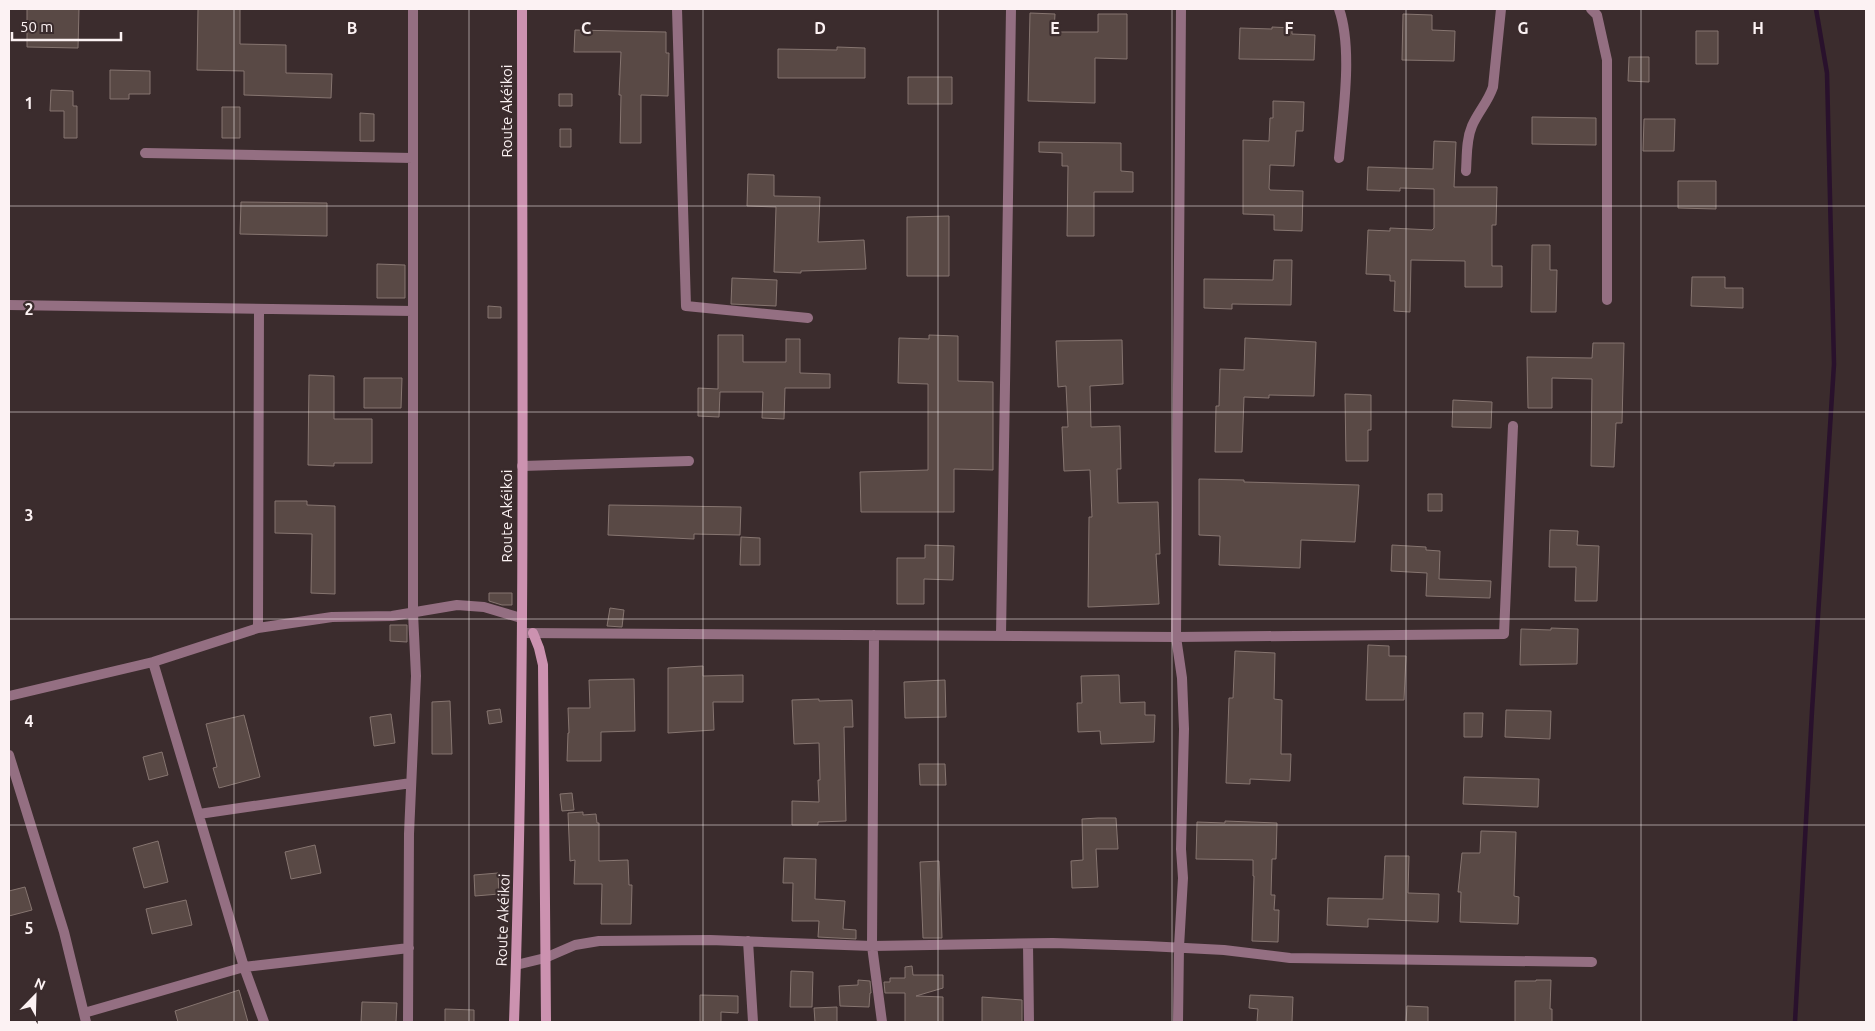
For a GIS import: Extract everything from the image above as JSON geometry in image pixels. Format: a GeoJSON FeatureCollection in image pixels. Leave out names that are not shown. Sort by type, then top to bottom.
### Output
{"type":"FeatureCollection","features":[{"type":"Feature","properties":{"kind":"street"},"geometry":{"type":"LineString","coordinates":[[408,1022],[408,834],[416,676],[414,613],[413,9]]}},
{"type":"Feature","properties":{"kind":"street","name":"Route Akéikoi"},"geometry":{"type":"LineString","coordinates":[[514,1022],[520,876],[522,633],[522,9]]}},
{"type":"Feature","properties":{"kind":"street"},"geometry":{"type":"LineString","coordinates":[[677,9],[686,306],[808,318]]}},
{"type":"Feature","properties":{"kind":"street"},"geometry":{"type":"LineString","coordinates":[[1000,636],[1011,9]]}},
{"type":"Feature","properties":{"kind":"street"},"geometry":{"type":"LineString","coordinates":[[1178,1022],[1179,947],[1183,878],[1181,849],[1184,729],[1182,678],[1176,637],[1181,9]]}},
{"type":"Feature","properties":{"kind":"street"},"geometry":{"type":"LineString","coordinates":[[1339,9],[1346,42],[1339,158]]}},
{"type":"Feature","properties":{"kind":"street"},"geometry":{"type":"LineString","coordinates":[[1466,171],[1467,145],[1471,127],[1489,99],[1493,87],[1501,9]]}},
{"type":"Feature","properties":{"kind":"street"},"geometry":{"type":"LineString","coordinates":[[1592,9],[1598,15],[1607,60],[1607,300]]}},
{"type":"Feature","properties":{"kind":"street"},"geometry":{"type":"LineString","coordinates":[[145,153],[413,158]]}},
{"type":"Feature","properties":{"kind":"street"},"geometry":{"type":"LineString","coordinates":[[9,306],[413,311]]}},
{"type":"Feature","properties":{"kind":"street"},"geometry":{"type":"LineString","coordinates":[[258,628],[259,309]]}},
{"type":"Feature","properties":{"kind":"street"},"geometry":{"type":"LineString","coordinates":[[522,633],[1176,637],[1504,634],[1513,426]]}},
{"type":"Feature","properties":{"kind":"street"},"geometry":{"type":"LineString","coordinates":[[522,466],[689,461]]}},
{"type":"Feature","properties":{"kind":"street"},"geometry":{"type":"LineString","coordinates":[[9,696],[153,662],[258,628],[332,617],[392,616],[457,605],[484,607],[521,618]]}},
{"type":"Feature","properties":{"kind":"street"},"geometry":{"type":"LineString","coordinates":[[533,633],[543,665],[546,1022]]}},
{"type":"Feature","properties":{"kind":"street"},"geometry":{"type":"LineString","coordinates":[[874,635],[872,946],[882,1022]]}},
{"type":"Feature","properties":{"kind":"street"},"geometry":{"type":"LineString","coordinates":[[153,662],[244,967],[264,1022]]}},
{"type":"Feature","properties":{"kind":"street"},"geometry":{"type":"LineString","coordinates":[[9,755],[64,932],[85,1018],[244,967],[409,948]]}},
{"type":"Feature","properties":{"kind":"street"},"geometry":{"type":"LineString","coordinates":[[198,814],[411,783]]}},
{"type":"Feature","properties":{"kind":"street"},"geometry":{"type":"LineString","coordinates":[[516,965],[545,958],[574,946],[599,941],[748,941],[872,946],[1028,944],[1179,947],[1290,958],[1592,962]]}},
{"type":"Feature","properties":{"kind":"street"},"geometry":{"type":"LineString","coordinates":[[748,941],[753,1022]]}},
{"type":"Feature","properties":{"kind":"street"},"geometry":{"type":"LineString","coordinates":[[1028,944],[1029,1022]]}},
{"type":"Feature","properties":{"kind":"building"},"geometry":{"type":"Polygon","coordinates":[[[27,9],[79,9],[78,48],[27,47],[27,9]]]}},
{"type":"Feature","properties":{"kind":"building"},"geometry":{"type":"Polygon","coordinates":[[[198,9],[240,9],[240,44],[286,45],[286,73],[332,74],[331,98],[244,95],[244,71],[197,70],[198,9]]]}},
{"type":"Feature","properties":{"kind":"building"},"geometry":{"type":"Polygon","coordinates":[[[1030,13],[1055,14],[1054,32],[1098,32],[1098,14],[1127,14],[1127,59],[1095,58],[1095,103],[1028,101],[1030,13]]]}},
{"type":"Feature","properties":{"kind":"building"},"geometry":{"type":"Polygon","coordinates":[[[1403,14],[1432,15],[1432,30],[1455,31],[1454,61],[1402,60],[1403,14]]]}},
{"type":"Feature","properties":{"kind":"building"},"geometry":{"type":"Polygon","coordinates":[[[1272,27],[1292,28],[1292,34],[1315,35],[1314,60],[1239,59],[1240,28],[1272,29],[1272,27]]]}},
{"type":"Feature","properties":{"kind":"building"},"geometry":{"type":"Polygon","coordinates":[[[575,30],[666,32],[666,53],[669,53],[668,96],[641,95],[641,143],[620,143],[621,95],[619,95],[621,52],[574,52],[575,30]]]}},
{"type":"Feature","properties":{"kind":"building"},"geometry":{"type":"Polygon","coordinates":[[[1696,31],[1718,31],[1718,64],[1696,64],[1696,31]]]}},
{"type":"Feature","properties":{"kind":"building"},"geometry":{"type":"Polygon","coordinates":[[[837,47],[865,48],[865,78],[778,78],[778,49],[837,50],[837,47]]]}},
{"type":"Feature","properties":{"kind":"building"},"geometry":{"type":"Polygon","coordinates":[[[1629,57],[1649,57],[1649,82],[1628,81],[1629,57]]]}},
{"type":"Feature","properties":{"kind":"building"},"geometry":{"type":"Polygon","coordinates":[[[110,70],[150,71],[150,94],[129,94],[129,99],[110,99],[110,70]]]}},
{"type":"Feature","properties":{"kind":"building"},"geometry":{"type":"Polygon","coordinates":[[[908,77],[952,77],[952,104],[908,104],[908,77]]]}},
{"type":"Feature","properties":{"kind":"building"},"geometry":{"type":"Polygon","coordinates":[[[51,90],[73,91],[73,106],[77,106],[77,138],[64,138],[64,111],[50,111],[51,90]]]}},
{"type":"Feature","properties":{"kind":"building"},"geometry":{"type":"Polygon","coordinates":[[[559,94],[572,94],[572,106],[559,106],[559,94]]]}},
{"type":"Feature","properties":{"kind":"building"},"geometry":{"type":"Polygon","coordinates":[[[1273,101],[1304,102],[1303,131],[1296,131],[1294,166],[1270,165],[1269,188],[1270,190],[1303,191],[1302,231],[1274,230],[1274,215],[1243,214],[1243,140],[1269,141],[1270,118],[1273,118],[1273,101]]]}},
{"type":"Feature","properties":{"kind":"building"},"geometry":{"type":"Polygon","coordinates":[[[222,107],[240,107],[240,138],[222,138],[222,107]]]}},
{"type":"Feature","properties":{"kind":"building"},"geometry":{"type":"Polygon","coordinates":[[[360,113],[374,114],[374,141],[360,141],[360,113]]]}},
{"type":"Feature","properties":{"kind":"building"},"geometry":{"type":"Polygon","coordinates":[[[1532,117],[1596,118],[1596,145],[1532,144],[1532,117]]]}},
{"type":"Feature","properties":{"kind":"building"},"geometry":{"type":"Polygon","coordinates":[[[1644,119],[1675,119],[1674,151],[1643,151],[1644,119]]]}},
{"type":"Feature","properties":{"kind":"building"},"geometry":{"type":"Polygon","coordinates":[[[560,129],[571,129],[571,147],[560,147],[560,129]]]}},
{"type":"Feature","properties":{"kind":"building"},"geometry":{"type":"Polygon","coordinates":[[[1434,141],[1456,142],[1454,187],[1497,187],[1496,225],[1492,225],[1492,266],[1502,266],[1502,287],[1465,287],[1465,261],[1411,260],[1410,312],[1394,311],[1395,281],[1390,281],[1390,275],[1366,274],[1368,230],[1390,231],[1390,228],[1432,230],[1434,228],[1434,189],[1400,188],[1400,191],[1367,190],[1368,167],[1433,169],[1434,141]]]}},
{"type":"Feature","properties":{"kind":"building"},"geometry":{"type":"Polygon","coordinates":[[[1039,142],[1121,143],[1121,171],[1133,172],[1133,192],[1094,192],[1094,236],[1067,236],[1068,166],[1062,166],[1062,153],[1039,152],[1039,142]]]}},
{"type":"Feature","properties":{"kind":"building"},"geometry":{"type":"Polygon","coordinates":[[[748,174],[774,175],[774,196],[820,197],[818,242],[864,240],[866,269],[801,271],[801,273],[774,272],[776,207],[747,206],[748,174]]]}},
{"type":"Feature","properties":{"kind":"building"},"geometry":{"type":"Polygon","coordinates":[[[1678,181],[1716,181],[1716,209],[1678,208],[1678,181]]]}},
{"type":"Feature","properties":{"kind":"building"},"geometry":{"type":"Polygon","coordinates":[[[241,202],[327,203],[327,236],[240,234],[241,202]]]}},
{"type":"Feature","properties":{"kind":"building"},"geometry":{"type":"Polygon","coordinates":[[[949,216],[949,276],[907,276],[907,217],[949,216]]]}},
{"type":"Feature","properties":{"kind":"building"},"geometry":{"type":"Polygon","coordinates":[[[1532,245],[1550,245],[1550,270],[1557,270],[1556,312],[1531,312],[1532,245]]]}},
{"type":"Feature","properties":{"kind":"building"},"geometry":{"type":"Polygon","coordinates":[[[1274,260],[1292,260],[1291,305],[1232,304],[1232,309],[1204,308],[1204,279],[1273,280],[1274,260]]]}},
{"type":"Feature","properties":{"kind":"building"},"geometry":{"type":"Polygon","coordinates":[[[377,264],[405,265],[405,298],[377,298],[377,264]]]}},
{"type":"Feature","properties":{"kind":"building"},"geometry":{"type":"Polygon","coordinates":[[[1692,277],[1725,277],[1725,288],[1743,288],[1743,308],[1691,306],[1692,277]]]}},
{"type":"Feature","properties":{"kind":"building"},"geometry":{"type":"Polygon","coordinates":[[[732,278],[777,280],[776,306],[731,304],[732,278]]]}},
{"type":"Feature","properties":{"kind":"building"},"geometry":{"type":"Polygon","coordinates":[[[488,306],[501,307],[501,318],[488,318],[488,306]]]}},
{"type":"Feature","properties":{"kind":"building"},"geometry":{"type":"Polygon","coordinates":[[[718,335],[743,335],[743,362],[786,362],[786,339],[800,339],[800,373],[830,374],[830,388],[785,388],[784,419],[762,418],[763,392],[720,392],[719,417],[698,416],[698,388],[718,389],[718,335]]]}},
{"type":"Feature","properties":{"kind":"building"},"geometry":{"type":"Polygon","coordinates":[[[929,335],[958,336],[958,381],[993,382],[993,470],[954,469],[954,512],[861,512],[860,472],[928,470],[928,384],[898,383],[899,338],[929,339],[929,335]]]}},
{"type":"Feature","properties":{"kind":"building"},"geometry":{"type":"Polygon","coordinates":[[[1245,338],[1316,342],[1314,396],[1269,395],[1269,398],[1244,397],[1242,452],[1215,452],[1216,406],[1219,406],[1220,369],[1244,370],[1245,338]]]}},
{"type":"Feature","properties":{"kind":"building"},"geometry":{"type":"Polygon","coordinates":[[[1122,340],[1123,384],[1090,386],[1091,427],[1120,426],[1121,469],[1117,469],[1118,503],[1158,502],[1160,554],[1156,554],[1159,604],[1088,607],[1089,517],[1092,517],[1090,470],[1064,471],[1062,427],[1068,427],[1066,386],[1058,387],[1056,341],[1122,340]]]}},
{"type":"Feature","properties":{"kind":"building"},"geometry":{"type":"Polygon","coordinates":[[[1593,343],[1624,343],[1622,423],[1616,423],[1614,467],[1591,466],[1592,379],[1552,378],[1552,408],[1528,408],[1527,357],[1592,358],[1593,343]]]}},
{"type":"Feature","properties":{"kind":"building"},"geometry":{"type":"Polygon","coordinates":[[[309,375],[334,376],[334,419],[372,419],[372,463],[334,463],[334,466],[308,465],[309,375]]]}},
{"type":"Feature","properties":{"kind":"building"},"geometry":{"type":"Polygon","coordinates":[[[364,378],[402,378],[401,408],[364,408],[364,378]]]}},
{"type":"Feature","properties":{"kind":"building"},"geometry":{"type":"Polygon","coordinates":[[[1345,394],[1371,395],[1371,430],[1368,430],[1368,461],[1346,461],[1345,394]]]}},
{"type":"Feature","properties":{"kind":"building"},"geometry":{"type":"Polygon","coordinates":[[[1453,400],[1492,402],[1491,428],[1452,427],[1453,400]]]}},
{"type":"Feature","properties":{"kind":"building"},"geometry":{"type":"Polygon","coordinates":[[[1199,479],[1359,485],[1355,542],[1301,540],[1300,568],[1219,565],[1220,536],[1199,535],[1199,479]]]}},
{"type":"Feature","properties":{"kind":"building"},"geometry":{"type":"Polygon","coordinates":[[[1428,494],[1442,494],[1442,511],[1428,511],[1428,494]]]}},
{"type":"Feature","properties":{"kind":"building"},"geometry":{"type":"Polygon","coordinates":[[[275,501],[307,501],[307,505],[335,506],[335,594],[311,593],[312,534],[275,533],[275,501]]]}},
{"type":"Feature","properties":{"kind":"building"},"geometry":{"type":"Polygon","coordinates":[[[609,505],[741,507],[740,535],[694,534],[694,539],[608,535],[609,505]]]}},
{"type":"Feature","properties":{"kind":"building"},"geometry":{"type":"Polygon","coordinates":[[[1550,530],[1578,531],[1577,545],[1599,546],[1597,601],[1575,601],[1576,567],[1549,567],[1550,530]]]}},
{"type":"Feature","properties":{"kind":"building"},"geometry":{"type":"Polygon","coordinates":[[[741,537],[760,538],[760,565],[740,565],[741,537]]]}},
{"type":"Feature","properties":{"kind":"building"},"geometry":{"type":"Polygon","coordinates":[[[925,545],[954,546],[953,580],[924,579],[924,604],[897,604],[897,558],[925,558],[925,545]]]}},
{"type":"Feature","properties":{"kind":"building"},"geometry":{"type":"Polygon","coordinates":[[[1392,545],[1426,547],[1426,550],[1440,551],[1439,579],[1491,581],[1490,598],[1426,596],[1427,573],[1391,571],[1392,545]]]}},
{"type":"Feature","properties":{"kind":"building"},"geometry":{"type":"Polygon","coordinates":[[[489,593],[512,593],[512,605],[502,605],[489,601],[489,593]]]}},
{"type":"Feature","properties":{"kind":"building"},"geometry":{"type":"Polygon","coordinates":[[[610,608],[624,610],[622,627],[607,626],[610,608]]]}},
{"type":"Feature","properties":{"kind":"building"},"geometry":{"type":"Polygon","coordinates":[[[390,625],[407,625],[407,642],[390,641],[390,625]]]}},
{"type":"Feature","properties":{"kind":"building"},"geometry":{"type":"Polygon","coordinates":[[[1551,628],[1578,629],[1577,664],[1520,665],[1521,629],[1551,630],[1551,628]]]}},
{"type":"Feature","properties":{"kind":"building"},"geometry":{"type":"Polygon","coordinates":[[[1368,645],[1389,646],[1389,656],[1406,656],[1404,700],[1366,700],[1368,645]]]}},
{"type":"Feature","properties":{"kind":"building"},"geometry":{"type":"Polygon","coordinates":[[[1235,651],[1275,653],[1274,699],[1282,700],[1281,754],[1291,754],[1290,781],[1250,779],[1250,784],[1226,783],[1229,698],[1233,698],[1235,651]]]}},
{"type":"Feature","properties":{"kind":"building"},"geometry":{"type":"Polygon","coordinates":[[[703,666],[703,676],[743,675],[743,702],[713,702],[714,730],[668,733],[668,668],[703,666]]]}},
{"type":"Feature","properties":{"kind":"building"},"geometry":{"type":"Polygon","coordinates":[[[1119,675],[1120,703],[1145,702],[1145,715],[1155,715],[1154,742],[1101,744],[1100,731],[1078,732],[1077,703],[1082,703],[1081,676],[1119,675]]]}},
{"type":"Feature","properties":{"kind":"building"},"geometry":{"type":"Polygon","coordinates":[[[634,679],[635,731],[601,732],[601,761],[567,761],[568,708],[590,708],[589,680],[634,679]]]}},
{"type":"Feature","properties":{"kind":"building"},"geometry":{"type":"Polygon","coordinates":[[[945,680],[946,717],[905,718],[904,682],[945,680]]]}},
{"type":"Feature","properties":{"kind":"building"},"geometry":{"type":"Polygon","coordinates":[[[819,699],[819,701],[852,700],[853,727],[844,727],[846,821],[818,822],[818,825],[792,825],[792,801],[819,802],[818,780],[820,780],[819,743],[794,744],[792,700],[819,699]]]}},
{"type":"Feature","properties":{"kind":"building"},"geometry":{"type":"Polygon","coordinates":[[[450,701],[452,754],[432,754],[432,702],[450,701]]]}},
{"type":"Feature","properties":{"kind":"building"},"geometry":{"type":"Polygon","coordinates":[[[500,709],[502,722],[489,724],[487,711],[500,709]]]}},
{"type":"Feature","properties":{"kind":"building"},"geometry":{"type":"Polygon","coordinates":[[[1506,710],[1551,711],[1550,739],[1505,737],[1506,710]]]}},
{"type":"Feature","properties":{"kind":"building"},"geometry":{"type":"Polygon","coordinates":[[[1464,713],[1483,713],[1482,737],[1464,737],[1464,713]]]}},
{"type":"Feature","properties":{"kind":"building"},"geometry":{"type":"Polygon","coordinates":[[[391,714],[395,743],[374,746],[370,717],[391,714]]]}},
{"type":"Feature","properties":{"kind":"building"},"geometry":{"type":"Polygon","coordinates":[[[244,715],[260,777],[219,788],[213,768],[217,767],[206,724],[244,715]]]}},
{"type":"Feature","properties":{"kind":"building"},"geometry":{"type":"Polygon","coordinates":[[[162,752],[168,775],[149,780],[143,757],[162,752]]]}},
{"type":"Feature","properties":{"kind":"building"},"geometry":{"type":"Polygon","coordinates":[[[919,764],[945,764],[946,785],[920,785],[919,764]]]}},
{"type":"Feature","properties":{"kind":"building"},"geometry":{"type":"Polygon","coordinates":[[[1464,777],[1539,779],[1538,807],[1463,804],[1464,777]]]}},
{"type":"Feature","properties":{"kind":"building"},"geometry":{"type":"Polygon","coordinates":[[[572,793],[574,810],[562,811],[560,794],[572,793]]]}},
{"type":"Feature","properties":{"kind":"building"},"geometry":{"type":"Polygon","coordinates":[[[583,812],[583,815],[596,814],[597,823],[599,823],[599,861],[628,860],[629,885],[632,885],[631,924],[601,924],[602,884],[574,884],[575,860],[570,861],[568,813],[583,812]]]}},
{"type":"Feature","properties":{"kind":"building"},"geometry":{"type":"Polygon","coordinates":[[[1116,818],[1118,849],[1096,849],[1098,887],[1072,888],[1071,861],[1083,860],[1082,819],[1116,818]]]}},
{"type":"Feature","properties":{"kind":"building"},"geometry":{"type":"Polygon","coordinates":[[[1225,821],[1277,823],[1276,859],[1272,859],[1271,895],[1275,895],[1274,910],[1279,910],[1278,942],[1252,941],[1253,860],[1196,859],[1197,822],[1225,823],[1225,821]]]}},
{"type":"Feature","properties":{"kind":"building"},"geometry":{"type":"Polygon","coordinates":[[[1481,831],[1516,832],[1514,896],[1519,897],[1518,924],[1460,922],[1461,892],[1458,892],[1462,853],[1480,853],[1481,831]]]}},
{"type":"Feature","properties":{"kind":"building"},"geometry":{"type":"Polygon","coordinates":[[[158,841],[168,882],[144,888],[133,848],[158,841]]]}},
{"type":"Feature","properties":{"kind":"building"},"geometry":{"type":"Polygon","coordinates":[[[315,845],[321,873],[291,879],[285,852],[315,845]]]}},
{"type":"Feature","properties":{"kind":"building"},"geometry":{"type":"Polygon","coordinates":[[[1385,856],[1409,856],[1408,893],[1439,894],[1438,922],[1368,919],[1368,927],[1327,925],[1328,898],[1383,899],[1385,856]]]}},
{"type":"Feature","properties":{"kind":"building"},"geometry":{"type":"Polygon","coordinates":[[[784,858],[816,859],[815,899],[845,901],[843,929],[856,930],[856,939],[818,937],[819,921],[792,921],[793,883],[783,883],[784,858]]]}},
{"type":"Feature","properties":{"kind":"building"},"geometry":{"type":"Polygon","coordinates":[[[939,861],[942,938],[923,938],[920,862],[939,861]]]}},
{"type":"Feature","properties":{"kind":"building"},"geometry":{"type":"Polygon","coordinates":[[[498,873],[499,894],[475,896],[474,875],[498,873]]]}},
{"type":"Feature","properties":{"kind":"building"},"geometry":{"type":"Polygon","coordinates":[[[25,887],[32,910],[9,916],[9,891],[25,887]]]}},
{"type":"Feature","properties":{"kind":"building"},"geometry":{"type":"Polygon","coordinates":[[[186,900],[192,925],[152,934],[146,909],[186,900]]]}},
{"type":"Feature","properties":{"kind":"building"},"geometry":{"type":"Polygon","coordinates":[[[912,966],[913,975],[943,975],[943,988],[916,996],[943,997],[943,1022],[905,1022],[905,993],[885,993],[884,982],[890,982],[890,978],[905,978],[905,967],[912,966]]]}},
{"type":"Feature","properties":{"kind":"building"},"geometry":{"type":"Polygon","coordinates":[[[791,971],[813,972],[812,1007],[790,1007],[791,971]]]}},
{"type":"Feature","properties":{"kind":"building"},"geometry":{"type":"Polygon","coordinates":[[[858,980],[870,981],[869,1007],[840,1006],[839,986],[858,985],[858,980]]]}},
{"type":"Feature","properties":{"kind":"building"},"geometry":{"type":"Polygon","coordinates":[[[1551,980],[1550,1009],[1552,1009],[1552,1022],[1515,1022],[1515,981],[1551,980]]]}},
{"type":"Feature","properties":{"kind":"building"},"geometry":{"type":"Polygon","coordinates":[[[239,990],[248,1022],[178,1022],[175,1011],[239,990]]]}},
{"type":"Feature","properties":{"kind":"building"},"geometry":{"type":"Polygon","coordinates":[[[700,995],[738,996],[738,1013],[721,1012],[721,1022],[700,1022],[700,995]]]}},
{"type":"Feature","properties":{"kind":"building"},"geometry":{"type":"Polygon","coordinates":[[[1250,995],[1293,997],[1292,1022],[1257,1022],[1258,1009],[1249,1008],[1250,995]]]}},
{"type":"Feature","properties":{"kind":"building"},"geometry":{"type":"Polygon","coordinates":[[[982,997],[1022,1000],[1022,1022],[982,1022],[982,997]]]}},
{"type":"Feature","properties":{"kind":"building"},"geometry":{"type":"Polygon","coordinates":[[[362,1002],[397,1003],[396,1022],[361,1022],[362,1002]]]}},
{"type":"Feature","properties":{"kind":"building"},"geometry":{"type":"Polygon","coordinates":[[[1407,1006],[1428,1007],[1428,1022],[1406,1022],[1407,1006]]]}},
{"type":"Feature","properties":{"kind":"building"},"geometry":{"type":"Polygon","coordinates":[[[837,1007],[837,1022],[815,1022],[814,1008],[837,1007]]]}},
{"type":"Feature","properties":{"kind":"building"},"geometry":{"type":"Polygon","coordinates":[[[445,1009],[474,1010],[474,1022],[445,1022],[445,1009]]]}},
{"type":"Feature","properties":{"kind":"waterway"},"geometry":{"type":"LineString","coordinates":[[1795,1022],[1834,364],[1827,73],[1816,9]]}}]}
